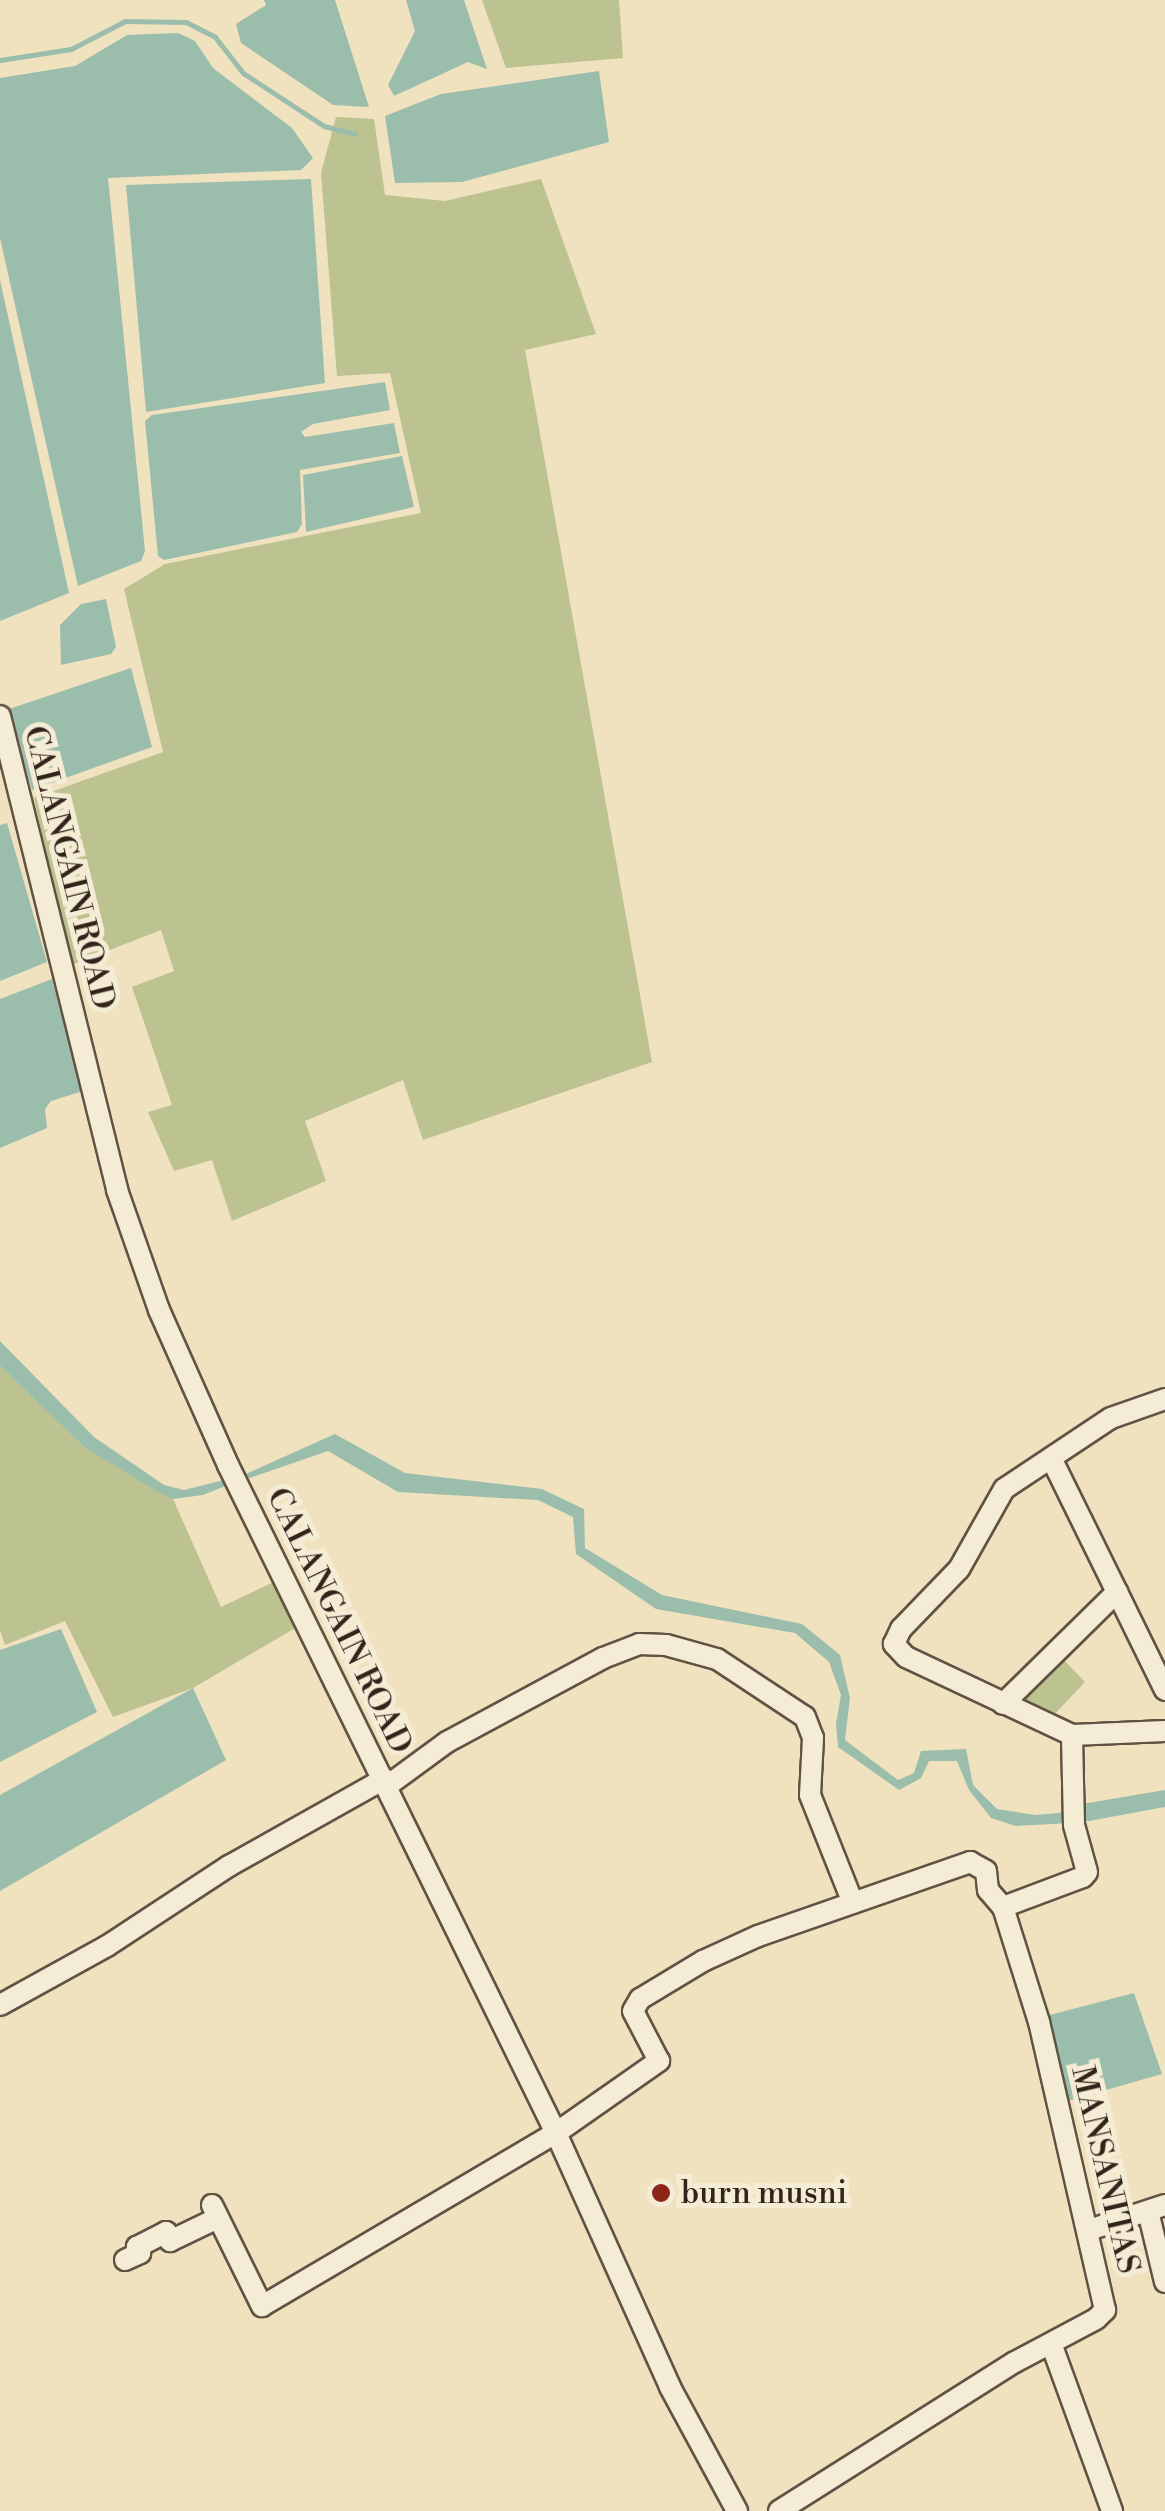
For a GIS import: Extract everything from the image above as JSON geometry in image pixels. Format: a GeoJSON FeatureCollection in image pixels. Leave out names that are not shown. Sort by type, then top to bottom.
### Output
{"type":"FeatureCollection","features":[{"type":"Feature","properties":{"kind":"street","name":"CALANGAIN ROAD"},"geometry":{"type":"LineString","coordinates":[[0,716],[117,1190],[158,1310],[233,1475],[556,2134],[670,2387],[736,2511]]}},
{"type":"Feature","properties":{"kind":"street"},"geometry":{"type":"LineString","coordinates":[[1165,1399],[1111,1418],[1004,1489],[958,1569],[901,1629],[894,1644],[906,1657],[1072,1735],[1165,1730]]}},
{"type":"Feature","properties":{"kind":"street"},"geometry":{"type":"LineString","coordinates":[[1051,1458],[1165,1690]]}},
{"type":"Feature","properties":{"kind":"street"},"geometry":{"type":"LineString","coordinates":[[1003,1704],[1117,1592]]}},
{"type":"Feature","properties":{"kind":"street"},"geometry":{"type":"LineString","coordinates":[[0,2005],[106,1946],[229,1866],[386,1783],[447,1742],[603,1658],[639,1644],[666,1644],[717,1659],[804,1717],[813,1738],[810,1795],[852,1902]]}},
{"type":"Feature","properties":{"kind":"street"},"geometry":{"type":"LineString","coordinates":[[1003,1907],[1082,1878],[1087,1872],[1073,1814],[1072,1735]]}},
{"type":"Feature","properties":{"kind":"street","name":"MANSANITAS"},"geometry":{"type":"LineString","coordinates":[[556,2134],[659,2062],[633,2010],[640,1999],[758,1936],[970,1862],[986,1871],[988,1890],[1003,1907],[1039,2022],[1105,2310],[779,2511]]}},
{"type":"Feature","properties":{"kind":"street"},"geometry":{"type":"LineString","coordinates":[[125,2260],[140,2252],[137,2246],[166,2232],[170,2241],[215,2212],[262,2306],[556,2134]]}},
{"type":"Feature","properties":{"kind":"street"},"geometry":{"type":"LineString","coordinates":[[1088,2230],[1157,2208],[1165,2282]]}},
{"type":"Feature","properties":{"kind":"street"},"geometry":{"type":"LineString","coordinates":[[1052,2346],[1112,2511]]}},
{"type":"Feature","properties":{"kind":"shaded area"},"geometry":{"type":"Polygon","coordinates":[[[264,0],[335,0],[369,107],[333,105],[241,43],[236,24],[266,5],[264,0]]]}},
{"type":"Feature","properties":{"kind":"shaded area"},"geometry":{"type":"Polygon","coordinates":[[[406,0],[464,0],[487,69],[468,62],[394,96],[388,85],[415,31],[406,0]]]}},
{"type":"Feature","properties":{"kind":"shaded area"},"geometry":{"type":"Polygon","coordinates":[[[482,0],[619,0],[623,58],[506,68],[482,0]]]}},
{"type":"Feature","properties":{"kind":"shaded area"},"geometry":{"type":"Polygon","coordinates":[[[178,33],[195,41],[213,68],[292,128],[313,158],[301,170],[108,178],[145,551],[141,561],[78,586],[0,238],[0,78],[75,66],[127,35],[178,33]]]}},
{"type":"Feature","properties":{"kind":"shaded area"},"geometry":{"type":"Polygon","coordinates":[[[599,71],[609,142],[462,182],[395,183],[385,116],[441,94],[599,71]]]}},
{"type":"Feature","properties":{"kind":"shaded area"},"geometry":{"type":"Polygon","coordinates":[[[336,117],[374,119],[385,195],[445,201],[541,179],[596,334],[525,350],[652,1062],[423,1140],[403,1080],[305,1121],[326,1181],[232,1221],[212,1160],[174,1171],[148,1112],[172,1105],[132,987],[174,971],[161,930],[71,965],[34,798],[163,752],[124,589],[165,564],[421,513],[390,373],[337,376],[321,173],[336,117]]]}},
{"type":"Feature","properties":{"kind":"shaded area"},"geometry":{"type":"Polygon","coordinates":[[[311,179],[325,383],[146,412],[126,185],[311,179]]]}},
{"type":"Feature","properties":{"kind":"shaded area"},"geometry":{"type":"Polygon","coordinates":[[[0,280],[69,593],[0,621],[0,280]]]}},
{"type":"Feature","properties":{"kind":"shaded area"},"geometry":{"type":"Polygon","coordinates":[[[385,382],[390,410],[313,424],[301,432],[305,437],[394,423],[400,453],[300,470],[302,524],[297,532],[164,560],[158,556],[145,421],[152,415],[385,382]]]}},
{"type":"Feature","properties":{"kind":"shaded area"},"geometry":{"type":"Polygon","coordinates":[[[402,456],[414,507],[306,532],[303,475],[402,456]]]}},
{"type":"Feature","properties":{"kind":"shaded area"},"geometry":{"type":"Polygon","coordinates":[[[106,599],[116,647],[111,654],[61,665],[60,625],[81,604],[106,599]]]}},
{"type":"Feature","properties":{"kind":"shaded area"},"geometry":{"type":"Polygon","coordinates":[[[131,668],[152,747],[32,790],[9,709],[131,668]]]}},
{"type":"Feature","properties":{"kind":"shaded area"},"geometry":{"type":"Polygon","coordinates":[[[7,823],[47,962],[0,981],[0,825],[7,823]]]}},
{"type":"Feature","properties":{"kind":"shaded area"},"geometry":{"type":"Polygon","coordinates":[[[52,979],[83,1091],[51,1101],[45,1109],[47,1128],[0,1148],[0,999],[52,979]]]}},
{"type":"Feature","properties":{"kind":"shaded area"},"geometry":{"type":"Polygon","coordinates":[[[0,1341],[94,1437],[164,1485],[184,1490],[236,1477],[235,1482],[203,1495],[173,1499],[158,1492],[84,1447],[0,1366],[0,1341]]]}},
{"type":"Feature","properties":{"kind":"shaded area"},"geometry":{"type":"Polygon","coordinates":[[[0,1366],[84,1447],[173,1499],[221,1607],[280,1579],[302,1624],[193,1688],[113,1717],[65,1621],[5,1645],[0,1630],[0,1366]]]}},
{"type":"Feature","properties":{"kind":"shaded area"},"geometry":{"type":"Polygon","coordinates":[[[335,1434],[405,1473],[542,1489],[584,1509],[585,1548],[662,1595],[802,1624],[840,1655],[850,1698],[845,1740],[898,1780],[914,1773],[921,1751],[966,1749],[973,1785],[997,1809],[1035,1815],[1069,1812],[1070,1823],[1016,1826],[991,1818],[969,1790],[957,1761],[929,1761],[921,1778],[899,1790],[838,1747],[836,1724],[841,1695],[829,1662],[795,1633],[656,1609],[576,1554],[573,1517],[538,1500],[398,1492],[328,1451],[241,1481],[239,1477],[335,1434]]]}},
{"type":"Feature","properties":{"kind":"shaded area"},"geometry":{"type":"Polygon","coordinates":[[[61,1629],[97,1712],[0,1762],[0,1650],[61,1629]]]}},
{"type":"Feature","properties":{"kind":"shaded area"},"geometry":{"type":"Polygon","coordinates":[[[1058,1654],[1085,1682],[1047,1722],[1008,1704],[1058,1654]]]}},
{"type":"Feature","properties":{"kind":"shaded area"},"geometry":{"type":"Polygon","coordinates":[[[193,1688],[226,1760],[0,1891],[0,1795],[193,1688]]]}},
{"type":"Feature","properties":{"kind":"shaded area"},"geometry":{"type":"Polygon","coordinates":[[[1165,1790],[1165,1807],[1078,1823],[1076,1805],[1165,1790]]]}},
{"type":"Feature","properties":{"kind":"shaded area"},"geometry":{"type":"Polygon","coordinates":[[[1134,1993],[1162,2074],[1064,2102],[1042,2017],[1134,1993]]]}},
{"type":"Feature","properties":{"kind":"waterway"},"geometry":{"type":"LineString","coordinates":[[0,60],[71,49],[125,21],[186,22],[215,37],[243,73],[324,126],[355,134]]}},
{"type":"Feature","properties":{"kind":"place","name":"burn musni"},"geometry":{"type":"Point","coordinates":[661,2193]}}]}
